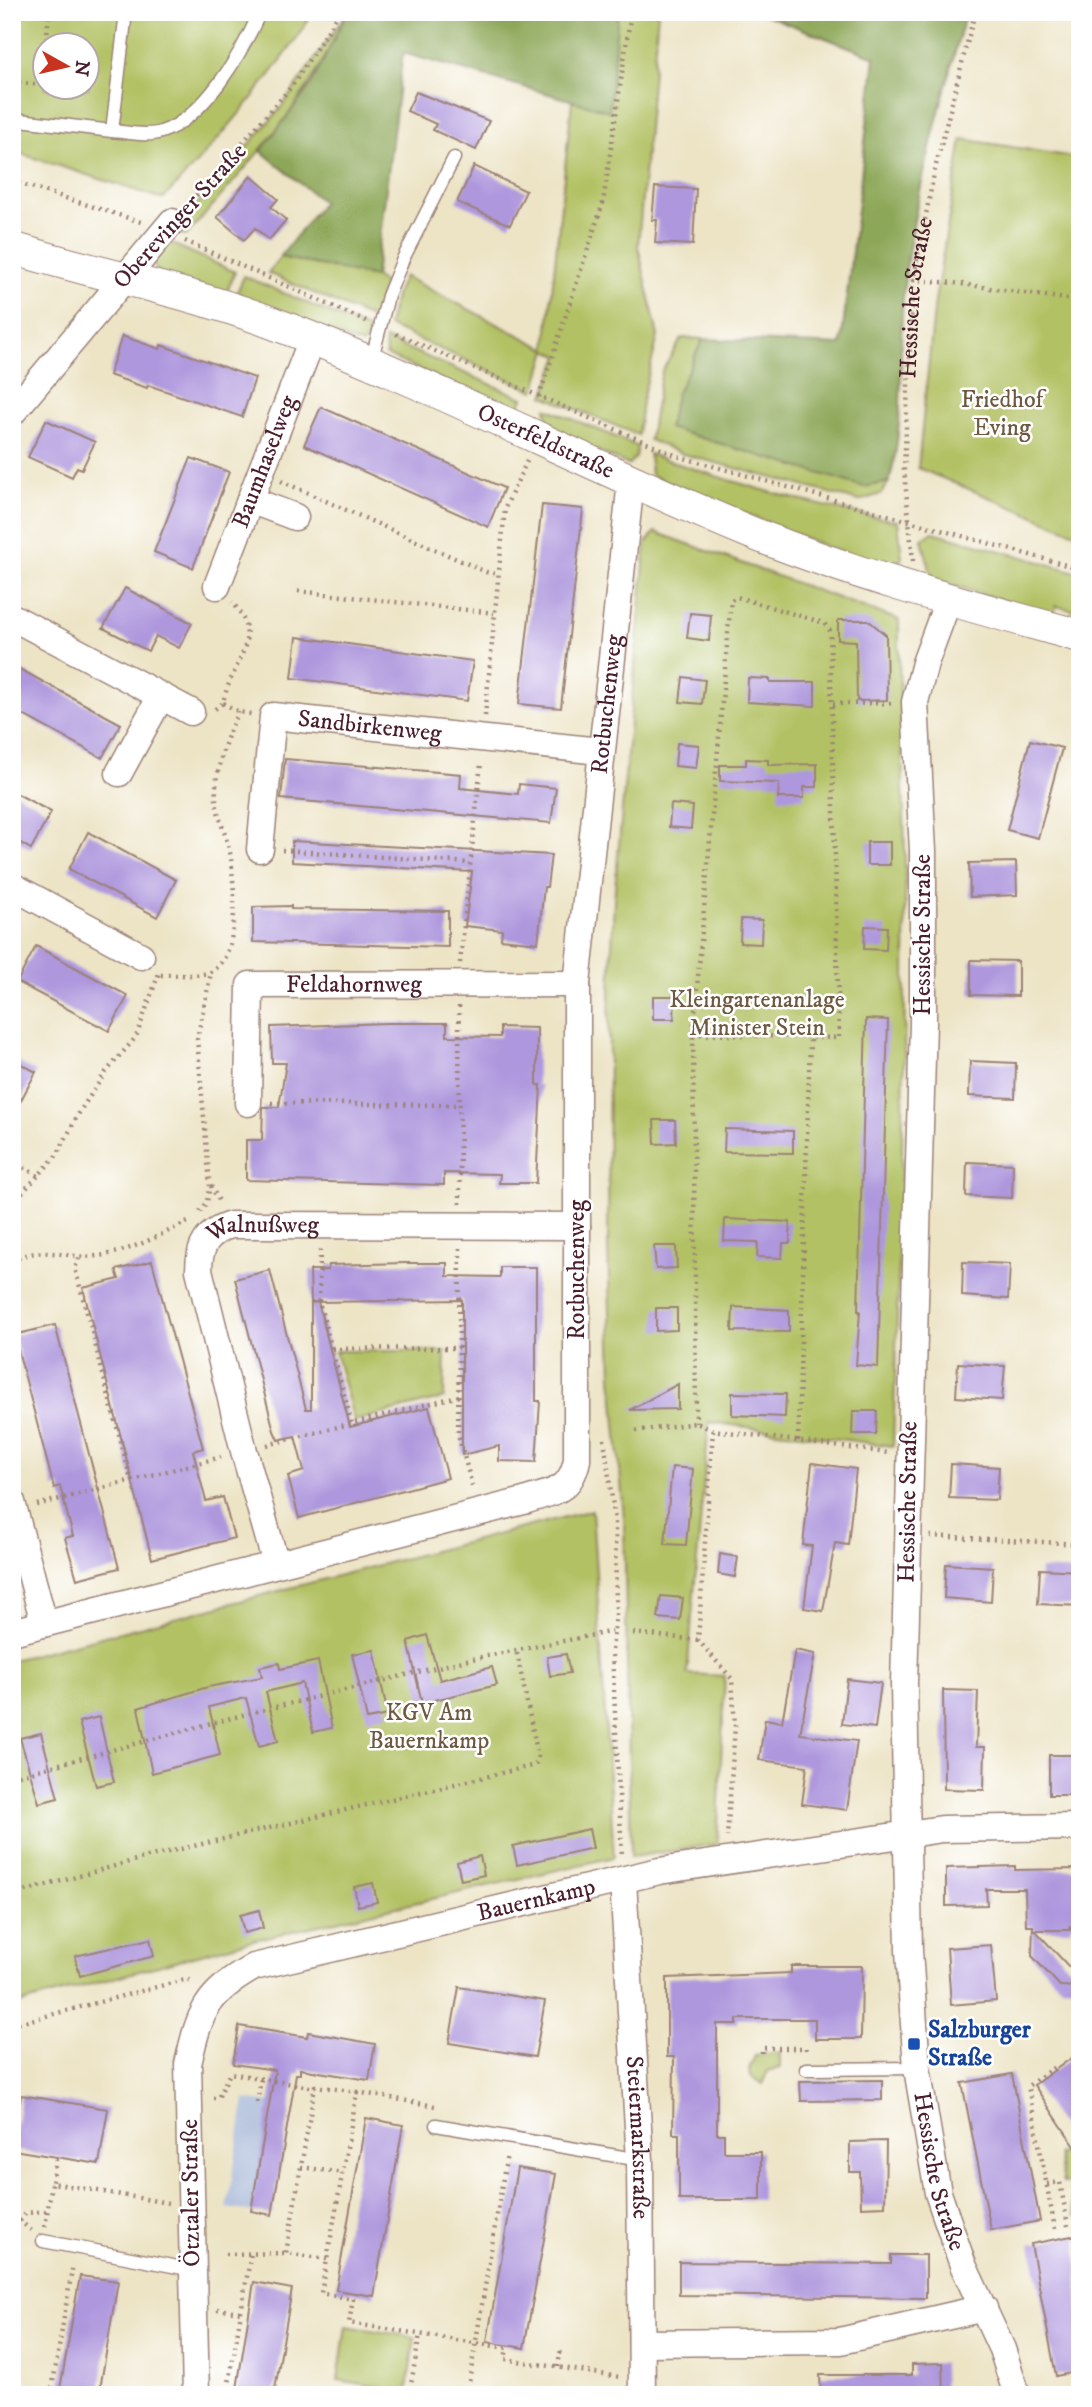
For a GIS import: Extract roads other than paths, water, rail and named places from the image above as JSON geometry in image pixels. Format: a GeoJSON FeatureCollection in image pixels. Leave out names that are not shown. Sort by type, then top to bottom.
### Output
{"type":"FeatureCollection","features":[{"type":"Feature","properties":{"kind":"street","name":"Oberevinger Straße"},"geometry":{"type":"LineString","coordinates":[[12,413],[167,227]]}},
{"type":"Feature","properties":{"kind":"street","name":"Osterfeldstraße"},"geometry":{"type":"LineString","coordinates":[[12,248],[227,307],[370,362],[631,481],[761,536],[916,589],[1080,636]]}},
{"type":"Feature","properties":{"kind":"street","name":"Baumhaselweg"},"geometry":{"type":"LineString","coordinates":[[217,586],[312,339]]}},
{"type":"Feature","properties":{"kind":"street","name":"Rotbuchenweg"},"geometry":{"type":"LineString","coordinates":[[12,1632],[480,1513],[564,1488],[573,1479],[577,1460],[577,985],[631,481]]}},
{"type":"Feature","properties":{"kind":"street"},"geometry":{"type":"LineString","coordinates":[[250,500],[295,517]]}},
{"type":"Feature","properties":{"kind":"street","name":"Hessische Straße"},"geometry":{"type":"LineString","coordinates":[[949,598],[925,663],[915,702],[923,851],[923,1023],[908,1455],[905,1835],[917,2068],[938,2193],[963,2265],[984,2308],[1017,2395]]}},
{"type":"Feature","properties":{"kind":"street"},"geometry":{"type":"LineString","coordinates":[[12,617],[160,698],[191,712]]}},
{"type":"Feature","properties":{"kind":"street"},"geometry":{"type":"LineString","coordinates":[[119,773],[160,698]]}},
{"type":"Feature","properties":{"kind":"street","name":"Sandbirkenweg"},"geometry":{"type":"LineString","coordinates":[[267,850],[273,716],[600,751]]}},
{"type":"Feature","properties":{"kind":"street"},"geometry":{"type":"LineString","coordinates":[[12,886],[141,956]]}},
{"type":"Feature","properties":{"kind":"street","name":"Feldahornweg"},"geometry":{"type":"LineString","coordinates":[[248,1103],[250,985],[577,985]]}},
{"type":"Feature","properties":{"kind":"street","name":"Walnußweg"},"geometry":{"type":"LineString","coordinates":[[276,1564],[244,1451],[199,1270],[199,1253],[206,1238],[216,1229],[231,1225],[460,1223],[577,1226]]}},
{"type":"Feature","properties":{"kind":"street"},"geometry":{"type":"LineString","coordinates":[[13,1506],[44,1623]]}},
{"type":"Feature","properties":{"kind":"street","name":"Bauernkamp"},"geometry":{"type":"LineString","coordinates":[[212,1995],[254,1967],[659,1871],[942,1829],[1080,1827]]}},
{"type":"Feature","properties":{"kind":"street","name":"Steiermarkstraße"},"geometry":{"type":"LineString","coordinates":[[623,1881],[640,2160],[642,2343],[635,2386]]}},
{"type":"Feature","properties":{"kind":"street","name":"Ötztaler Straße"},"geometry":{"type":"LineString","coordinates":[[196,2395],[188,2064],[197,2026],[212,1995]]}},
{"type":"Feature","properties":{"kind":"street"},"geometry":{"type":"LineString","coordinates":[[642,2343],[841,2341],[984,2308]]}},
{"type":"Feature","properties":{"kind":"lane"},"geometry":{"type":"LineString","coordinates":[[112,131],[126,12]]}},
{"type":"Feature","properties":{"kind":"lane"},"geometry":{"type":"LineString","coordinates":[[12,120],[155,134],[186,117],[218,84],[258,17]]}},
{"type":"Feature","properties":{"kind":"lane"},"geometry":{"type":"LineString","coordinates":[[370,362],[379,327],[403,259],[454,158]]}},
{"type":"Feature","properties":{"kind":"lane"},"geometry":{"type":"LineString","coordinates":[[806,2069],[917,2068]]}},
{"type":"Feature","properties":{"kind":"lane"},"geometry":{"type":"LineString","coordinates":[[436,2125],[640,2160]]}},
{"type":"Feature","properties":{"kind":"lane"},"geometry":{"type":"LineString","coordinates":[[43,2241],[193,2270]]}},
{"type":"Feature","properties":{"kind":"place","name":"Salzburger Straße"},"geometry":{"type":"Point","coordinates":[914,2044]}},
{"type":"Feature","properties":{"kind":"park label","name":"Friedhof Eving"},"geometry":{"type":"Point","coordinates":[1002,414]}},
{"type":"Feature","properties":{"kind":"park label","name":"Kleingartenanlage Minister Stein"},"geometry":{"type":"Point","coordinates":[757,1014]}},
{"type":"Feature","properties":{"kind":"park label","name":"KGV Am Bauernkamp"},"geometry":{"type":"Point","coordinates":[429,1727]}}]}
